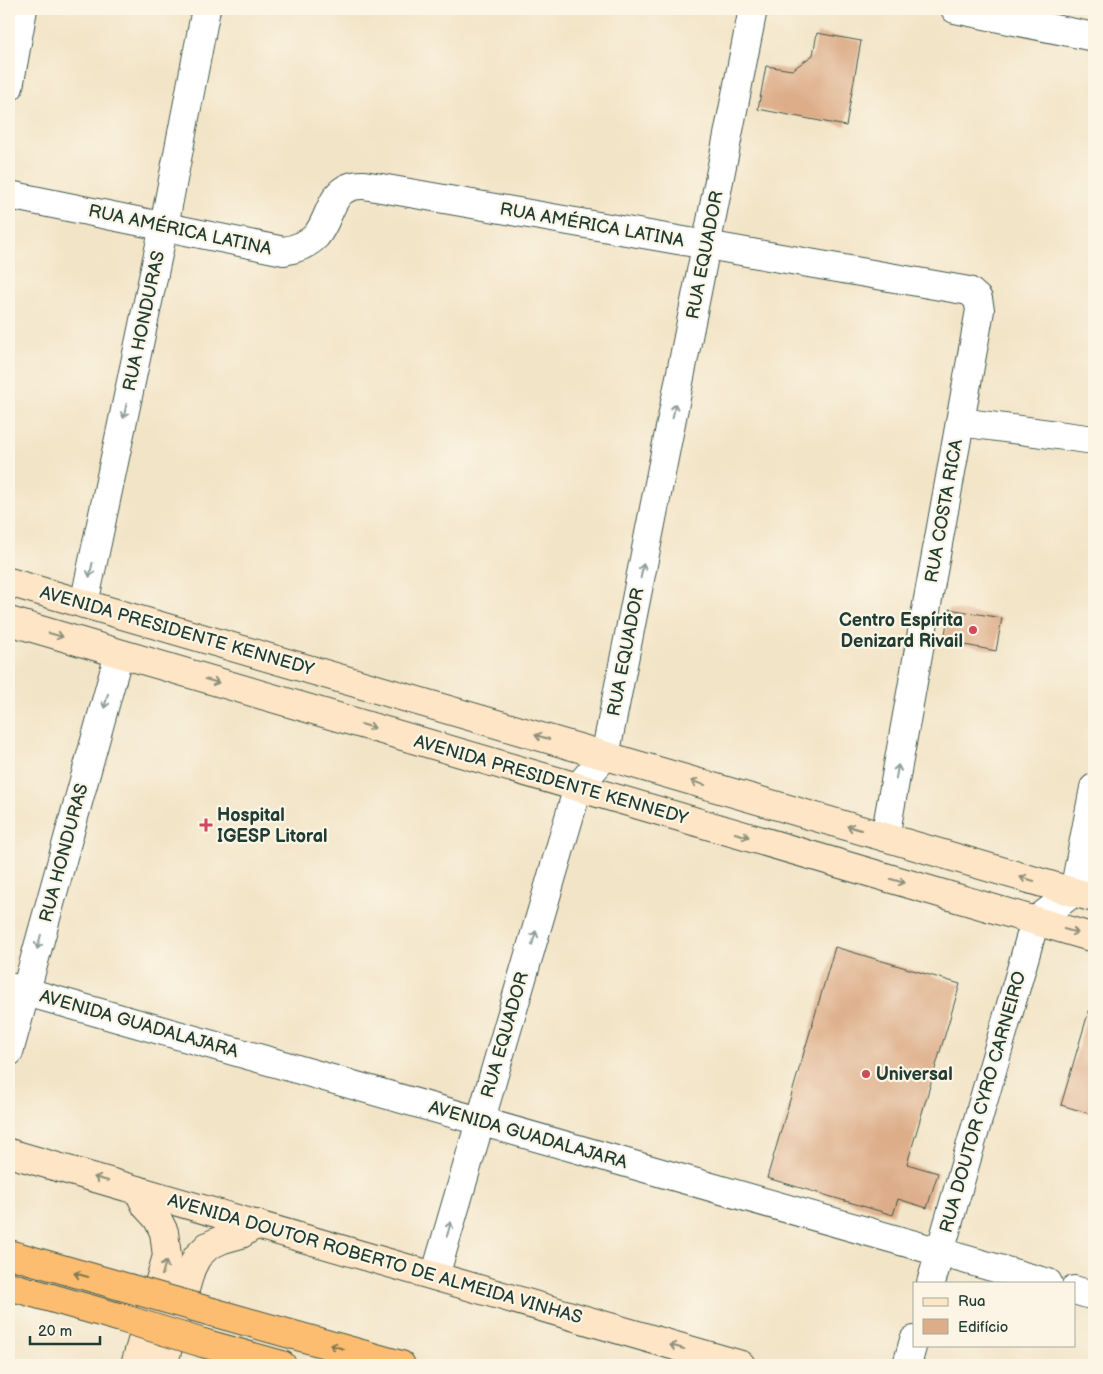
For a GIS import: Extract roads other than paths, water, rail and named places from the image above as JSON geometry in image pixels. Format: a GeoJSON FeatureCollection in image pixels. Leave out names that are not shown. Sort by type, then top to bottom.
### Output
{"type":"FeatureCollection","features":[{"type":"Feature","properties":{"kind":"highway"},"geometry":{"type":"LineString","coordinates":[[9,1254],[401,1365]]}},
{"type":"Feature","properties":{"kind":"highway"},"geometry":{"type":"LineString","coordinates":[[9,1286],[282,1365]]}},
{"type":"Feature","properties":{"kind":"main road","name":"AVENIDA PRESIDENTE KENNEDY"},"geometry":{"type":"LineString","coordinates":[[9,582],[1084,895]]}},
{"type":"Feature","properties":{"kind":"main road","name":"AVENIDA PRESIDENTE KENNEDY"},"geometry":{"type":"LineString","coordinates":[[9,622],[1094,938]]}},
{"type":"Feature","properties":{"kind":"main road","name":"AVENIDA DOUTOR ROBERTO DE ALMEIDA VINHAS"},"geometry":{"type":"LineString","coordinates":[[9,1153],[741,1365]]}},
{"type":"Feature","properties":{"kind":"main road"},"geometry":{"type":"LineString","coordinates":[[135,1365],[167,1256],[164,1232],[157,1218],[146,1206],[138,1190]]}},
{"type":"Feature","properties":{"kind":"main road"},"geometry":{"type":"LineString","coordinates":[[163,1365],[197,1257],[208,1246],[241,1234],[256,1224]]}},
{"type":"Feature","properties":{"kind":"street"},"geometry":{"type":"LineString","coordinates":[[9,87],[23,9]]}},
{"type":"Feature","properties":{"kind":"street","name":"RUA HONDURAS"},"geometry":{"type":"LineString","coordinates":[[84,604],[164,226],[206,9]]}},
{"type":"Feature","properties":{"kind":"street","name":"RUA EQUADOR"},"geometry":{"type":"LineString","coordinates":[[435,1276],[578,787],[605,756],[753,9]]}},
{"type":"Feature","properties":{"kind":"street"},"geometry":{"type":"LineString","coordinates":[[955,9],[1094,37]]}},
{"type":"Feature","properties":{"kind":"street","name":"RUA AMÉRICA LATINA"},"geometry":{"type":"LineString","coordinates":[[9,194],[284,251],[296,249],[315,237],[322,227],[334,199],[347,188],[355,185],[968,291],[978,299],[980,310],[960,422]]}},
{"type":"Feature","properties":{"kind":"street"},"geometry":{"type":"LineString","coordinates":[[960,422],[1094,440]]}},
{"type":"Feature","properties":{"kind":"street","name":"RUA COSTA RICA"},"geometry":{"type":"LineString","coordinates":[[885,837],[960,422]]}},
{"type":"Feature","properties":{"kind":"street","name":"RUA HONDURAS"},"geometry":{"type":"LineString","coordinates":[[9,1052],[17,990],[119,654]]}},
{"type":"Feature","properties":{"kind":"street"},"geometry":{"type":"LineString","coordinates":[[1035,921],[1084,895],[1094,788]]}},
{"type":"Feature","properties":{"kind":"street","name":"RUA DOUTOR CYRO CARNEIRO"},"geometry":{"type":"LineString","coordinates":[[931,1282],[1035,921]]}},
{"type":"Feature","properties":{"kind":"street","name":"AVENIDA GUADALAJARA"},"geometry":{"type":"LineString","coordinates":[[17,990],[1045,1282]]}},
{"type":"Feature","properties":{"kind":"street"},"geometry":{"type":"LineString","coordinates":[[1076,1291],[1094,1296]]}},
{"type":"Feature","properties":{"kind":"street"},"geometry":{"type":"LineString","coordinates":[[907,1365],[913,1344]]}},
{"type":"Feature","properties":{"kind":"place","name":"Centro Espírita Denizard Rivail"},"geometry":{"type":"Point","coordinates":[973,630]}},
{"type":"Feature","properties":{"kind":"place","name":"Hospital IGESP Litoral"},"geometry":{"type":"Point","coordinates":[206,825]}},
{"type":"Feature","properties":{"kind":"place","name":"Universal"},"geometry":{"type":"Point","coordinates":[866,1074]}}]}
